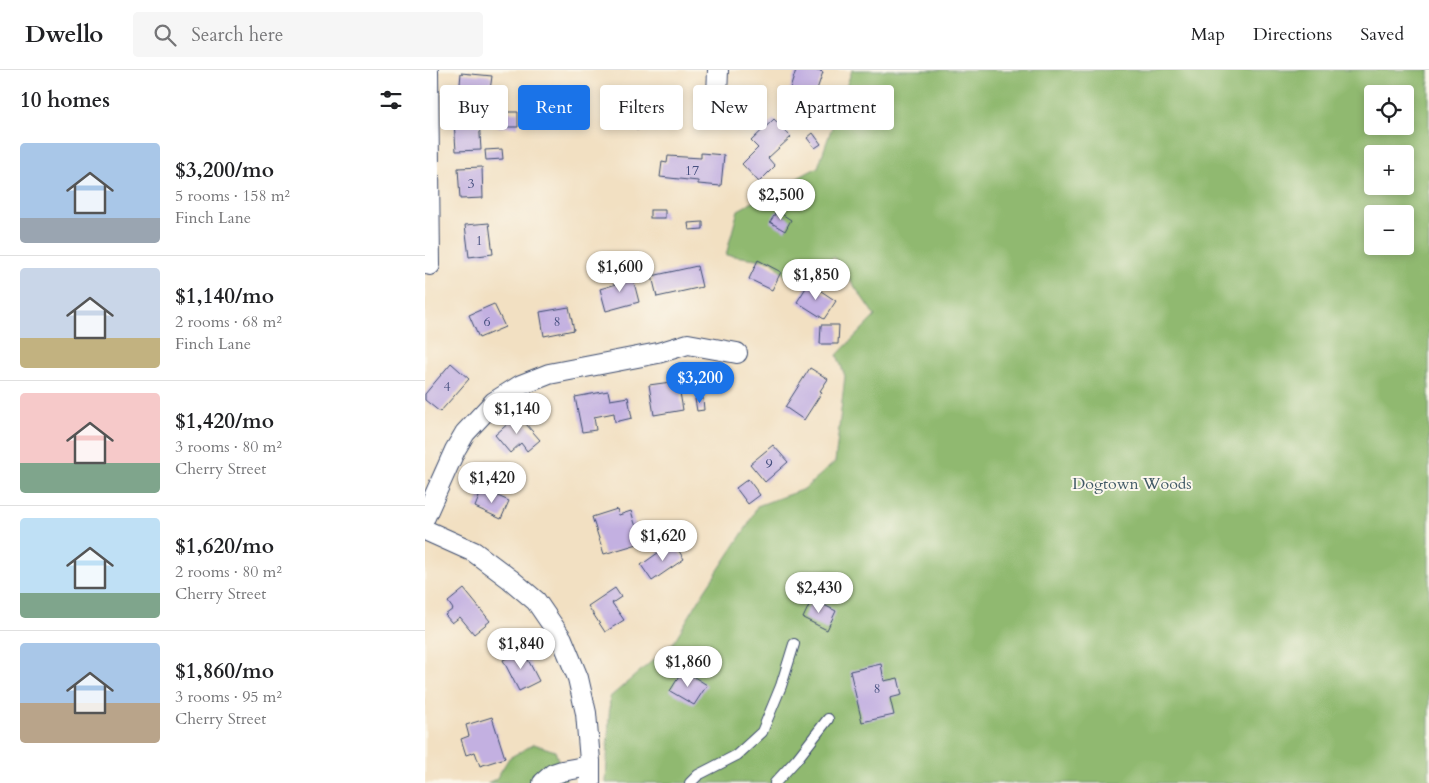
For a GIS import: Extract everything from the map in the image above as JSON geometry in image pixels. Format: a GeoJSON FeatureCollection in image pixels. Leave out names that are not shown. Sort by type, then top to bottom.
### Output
{"type":"FeatureCollection","features":[{"type":"Feature","properties":{"kind":"street"},"geometry":{"type":"LineString","coordinates":[[428,70],[430,264]]}},
{"type":"Feature","properties":{"kind":"street"},"geometry":{"type":"LineString","coordinates":[[717,85],[718,70]]}},
{"type":"Feature","properties":{"kind":"street"},"geometry":{"type":"LineString","coordinates":[[425,517],[455,450],[465,434],[494,402],[521,385],[549,374],[658,353],[688,344],[737,353]]}},
{"type":"Feature","properties":{"kind":"street"},"geometry":{"type":"LineString","coordinates":[[425,530],[474,552],[510,578],[536,601],[562,639],[578,678],[586,712],[590,774],[563,770],[553,774],[543,783]]}},
{"type":"Feature","properties":{"kind":"lane"},"geometry":{"type":"LineString","coordinates":[[690,783],[698,775],[737,755],[762,732],[781,686],[794,644]]}},
{"type":"Feature","properties":{"kind":"lane"},"geometry":{"type":"LineString","coordinates":[[775,783],[797,760],[827,719]]}},
{"type":"Feature","properties":{"kind":"green space","name":"Dogtown Woods"},"geometry":{"type":"Polygon","coordinates":[[[852,70],[1429,70],[1429,783],[606,783],[610,697],[673,643],[748,525],[757,506],[804,489],[835,462],[845,376],[837,355],[875,316],[834,257],[791,282],[772,261],[726,255],[738,210],[818,167],[831,130],[894,130],[894,85],[847,85],[852,70]]]}},
{"type":"Feature","properties":{"kind":"green space"},"geometry":{"type":"Polygon","coordinates":[[[534,744],[555,751],[567,783],[487,783],[496,779],[509,758],[534,744]]]}},
{"type":"Feature","properties":{"kind":"building"},"geometry":{"type":"Polygon","coordinates":[[[796,70],[821,70],[823,72],[818,85],[791,85],[796,70]]]}},
{"type":"Feature","properties":{"kind":"building"},"geometry":{"type":"Polygon","coordinates":[[[461,73],[492,76],[491,85],[460,85],[461,73]]]}},
{"type":"Feature","properties":{"kind":"building"},"geometry":{"type":"Polygon","coordinates":[[[508,112],[518,112],[518,127],[508,127],[508,112]]]}},
{"type":"Feature","properties":{"kind":"building"},"geometry":{"type":"Polygon","coordinates":[[[774,119],[777,122],[777,130],[784,130],[791,137],[768,158],[775,166],[759,182],[742,164],[758,148],[751,141],[762,130],[767,130],[767,126],[774,119]]]}},
{"type":"Feature","properties":{"kind":"building"},"geometry":{"type":"Polygon","coordinates":[[[455,130],[480,130],[481,150],[456,151],[455,130]]]}},
{"type":"Feature","properties":{"kind":"building"},"geometry":{"type":"Polygon","coordinates":[[[813,133],[821,144],[815,148],[807,138],[813,133]]]}},
{"type":"Feature","properties":{"kind":"building"},"geometry":{"type":"Polygon","coordinates":[[[502,149],[503,159],[486,160],[485,150],[502,149]]]}},
{"type":"Feature","properties":{"kind":"building"},"geometry":{"type":"Polygon","coordinates":[[[701,153],[724,155],[721,186],[698,184],[698,181],[660,177],[662,162],[667,163],[668,156],[701,158],[701,153]]]}},
{"type":"Feature","properties":{"kind":"building"},"geometry":{"type":"Polygon","coordinates":[[[482,167],[483,198],[460,199],[458,168],[482,167]]]}},
{"type":"Feature","properties":{"kind":"building"},"geometry":{"type":"Polygon","coordinates":[[[650,210],[665,210],[665,218],[650,218],[650,210]]]}},
{"type":"Feature","properties":{"kind":"building"},"geometry":{"type":"Polygon","coordinates":[[[777,211],[791,220],[785,231],[770,222],[777,211]]]}},
{"type":"Feature","properties":{"kind":"building"},"geometry":{"type":"Polygon","coordinates":[[[703,222],[703,229],[689,230],[688,223],[703,222]]]}},
{"type":"Feature","properties":{"kind":"building"},"geometry":{"type":"Polygon","coordinates":[[[489,223],[493,254],[469,257],[465,225],[489,223]]]}},
{"type":"Feature","properties":{"kind":"building"},"geometry":{"type":"Polygon","coordinates":[[[758,260],[781,272],[772,290],[749,279],[758,260]]]}},
{"type":"Feature","properties":{"kind":"building"},"geometry":{"type":"Polygon","coordinates":[[[697,266],[702,287],[657,297],[652,276],[697,266]]]}},
{"type":"Feature","properties":{"kind":"building"},"geometry":{"type":"Polygon","coordinates":[[[631,271],[639,302],[606,311],[600,289],[620,283],[618,275],[631,271]]]}},
{"type":"Feature","properties":{"kind":"building"},"geometry":{"type":"Polygon","coordinates":[[[809,283],[836,301],[824,319],[797,302],[809,283]]]}},
{"type":"Feature","properties":{"kind":"building"},"geometry":{"type":"Polygon","coordinates":[[[494,304],[505,327],[479,338],[469,315],[494,304]]]}},
{"type":"Feature","properties":{"kind":"building"},"geometry":{"type":"Polygon","coordinates":[[[569,307],[574,330],[544,336],[540,312],[569,307]]]}},
{"type":"Feature","properties":{"kind":"building"},"geometry":{"type":"Polygon","coordinates":[[[821,325],[839,325],[838,344],[820,344],[821,325]]]}},
{"type":"Feature","properties":{"kind":"building"},"geometry":{"type":"Polygon","coordinates":[[[451,363],[469,379],[440,412],[425,400],[425,394],[451,363]]]}},
{"type":"Feature","properties":{"kind":"building"},"geometry":{"type":"Polygon","coordinates":[[[810,368],[828,379],[804,420],[785,407],[810,368]]]}},
{"type":"Feature","properties":{"kind":"building"},"geometry":{"type":"Polygon","coordinates":[[[678,381],[683,410],[654,415],[649,385],[678,381]]]}},
{"type":"Feature","properties":{"kind":"building"},"geometry":{"type":"Polygon","coordinates":[[[608,391],[610,400],[628,397],[632,418],[615,422],[614,413],[594,417],[596,430],[582,432],[575,397],[608,391]]]}},
{"type":"Feature","properties":{"kind":"building"},"geometry":{"type":"Polygon","coordinates":[[[703,398],[704,410],[697,411],[695,399],[703,398]]]}},
{"type":"Feature","properties":{"kind":"building"},"geometry":{"type":"Polygon","coordinates":[[[518,415],[540,440],[527,451],[521,443],[510,453],[495,435],[518,415]]]}},
{"type":"Feature","properties":{"kind":"building"},"geometry":{"type":"Polygon","coordinates":[[[773,445],[788,462],[765,482],[750,464],[773,445]]]}},
{"type":"Feature","properties":{"kind":"building"},"geometry":{"type":"Polygon","coordinates":[[[748,479],[760,495],[748,504],[736,488],[748,479]]]}},
{"type":"Feature","properties":{"kind":"building"},"geometry":{"type":"Polygon","coordinates":[[[482,489],[509,501],[501,519],[475,507],[482,489]]]}},
{"type":"Feature","properties":{"kind":"building"},"geometry":{"type":"Polygon","coordinates":[[[617,509],[619,515],[631,511],[641,543],[604,554],[592,517],[617,509]]]}},
{"type":"Feature","properties":{"kind":"building"},"geometry":{"type":"Polygon","coordinates":[[[673,542],[684,559],[652,581],[641,565],[673,542]]]}},
{"type":"Feature","properties":{"kind":"building"},"geometry":{"type":"Polygon","coordinates":[[[615,588],[621,597],[612,603],[624,620],[605,632],[588,606],[615,588]]]}},
{"type":"Feature","properties":{"kind":"building"},"geometry":{"type":"Polygon","coordinates":[[[464,589],[490,621],[474,634],[460,617],[452,623],[445,615],[453,609],[448,602],[464,589]]]}},
{"type":"Feature","properties":{"kind":"building"},"geometry":{"type":"Polygon","coordinates":[[[812,599],[836,611],[827,630],[803,618],[812,599]]]}},
{"type":"Feature","properties":{"kind":"building"},"geometry":{"type":"Polygon","coordinates":[[[523,650],[539,681],[519,691],[503,660],[523,650]]]}},
{"type":"Feature","properties":{"kind":"building"},"geometry":{"type":"Polygon","coordinates":[[[881,664],[884,681],[898,678],[902,695],[890,698],[894,715],[862,722],[850,671],[881,664]]]}},
{"type":"Feature","properties":{"kind":"building"},"geometry":{"type":"Polygon","coordinates":[[[683,670],[707,685],[694,705],[670,691],[683,670]]]}},
{"type":"Feature","properties":{"kind":"building"},"geometry":{"type":"Polygon","coordinates":[[[492,717],[505,758],[480,766],[475,752],[466,755],[461,739],[469,736],[466,725],[492,717]]]}}]}
